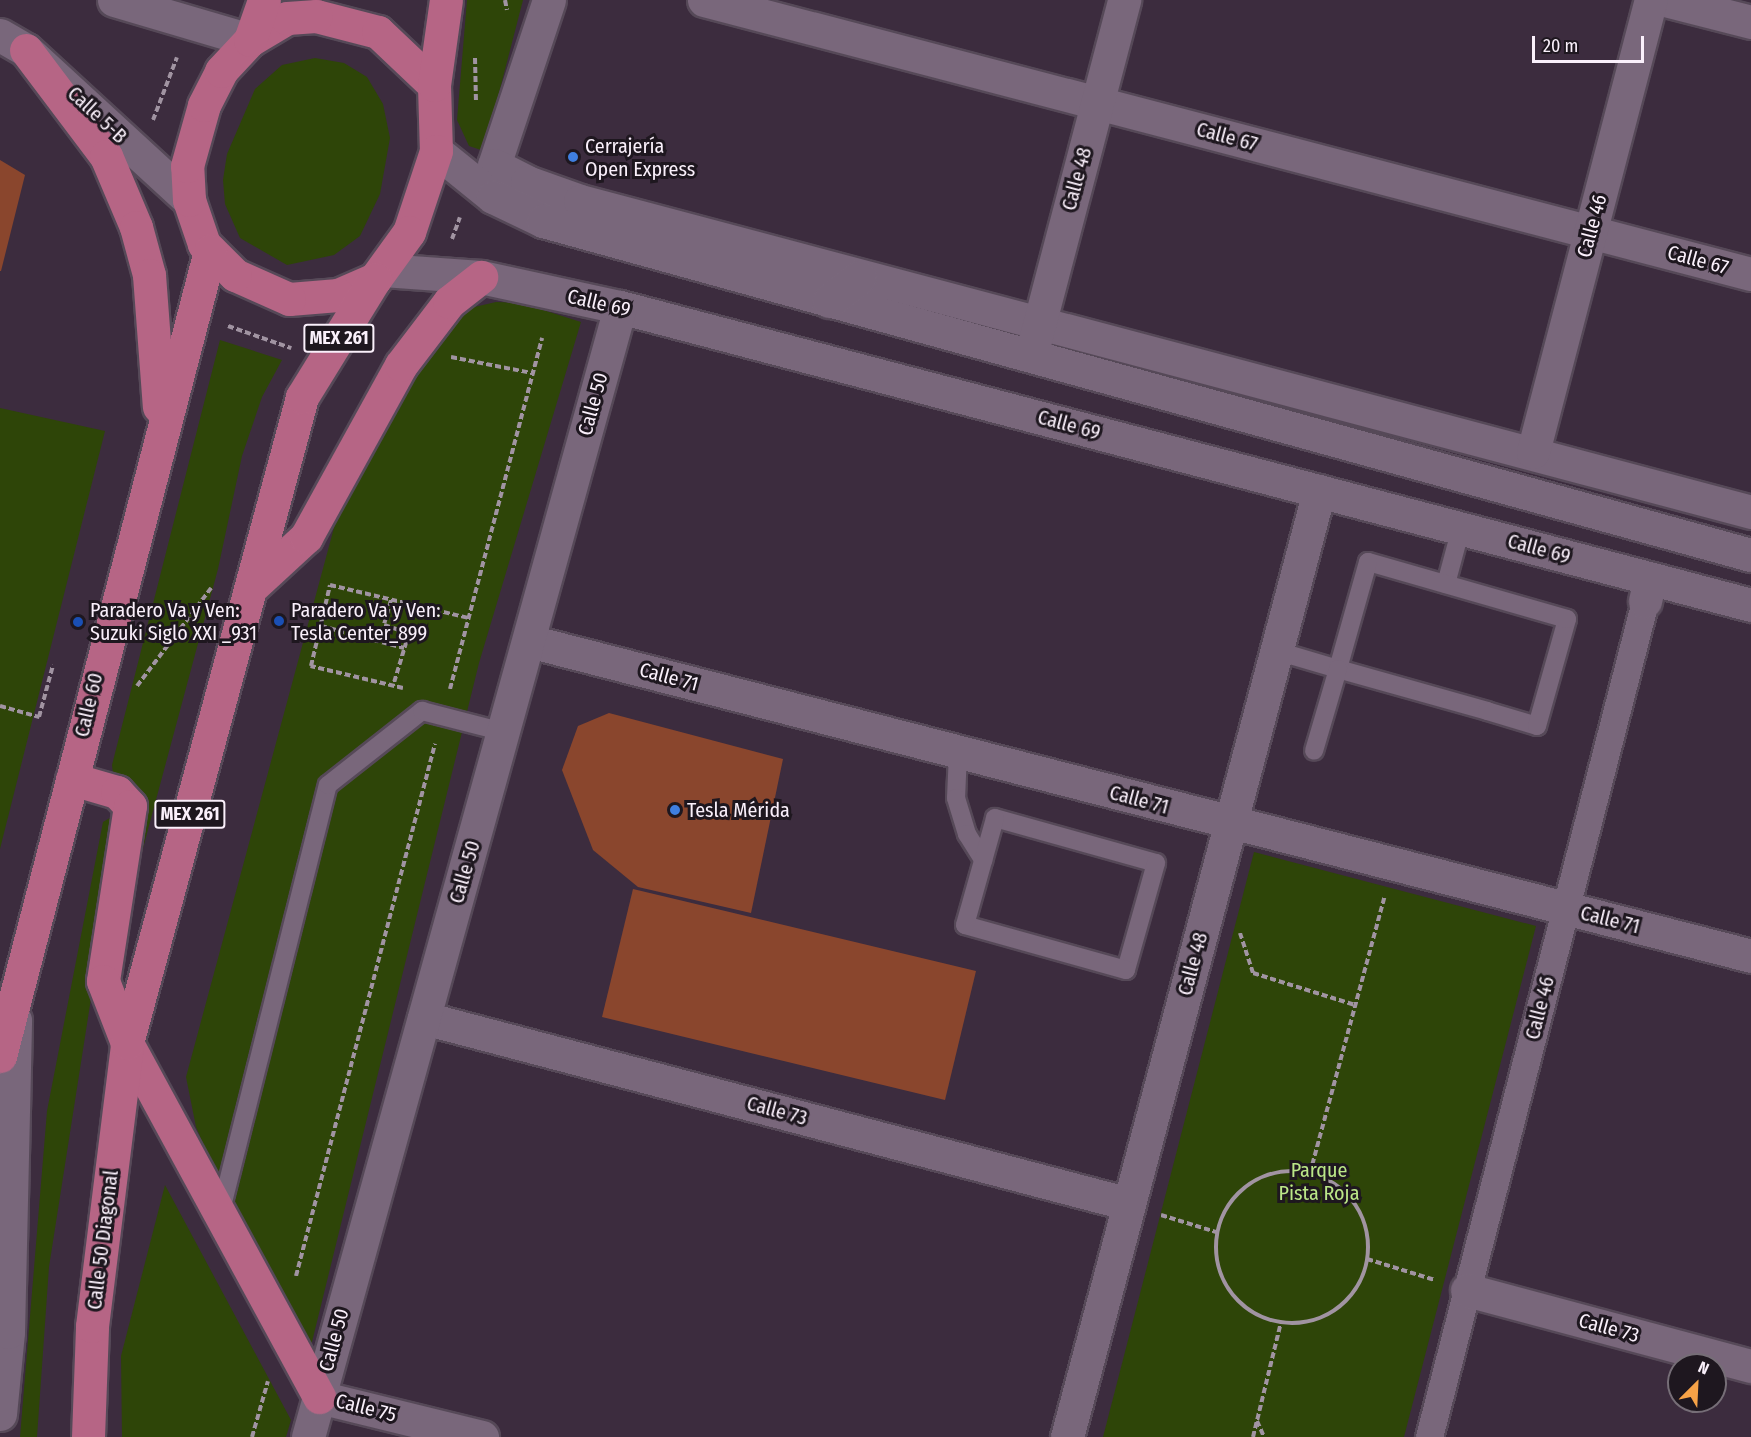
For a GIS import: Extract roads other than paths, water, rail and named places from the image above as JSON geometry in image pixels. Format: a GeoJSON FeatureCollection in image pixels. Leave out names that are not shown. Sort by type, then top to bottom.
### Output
{"type":"FeatureCollection","features":[{"type":"Feature","properties":{"kind":"main road"},"geometry":{"type":"LineString","coordinates":[[250,40],[264,0]]}},
{"type":"Feature","properties":{"kind":"main road"},"geometry":{"type":"LineString","coordinates":[[434,85],[378,32],[349,20],[287,18],[250,40],[221,71],[204,105],[187,166],[189,200],[210,251],[234,275],[289,298],[338,295],[379,275],[409,232],[436,151],[434,85],[443,14]]}},
{"type":"Feature","properties":{"kind":"main road"},"geometry":{"type":"LineString","coordinates":[[13,42],[106,156],[136,227],[148,275],[160,427]]}},
{"type":"Feature","properties":{"kind":"main road","name":"Calle 60"},"geometry":{"type":"LineString","coordinates":[[0,1056],[160,427],[210,251]]}},
{"type":"Feature","properties":{"kind":"main road","name":"MEX 261"},"geometry":{"type":"LineString","coordinates":[[127,1043],[254,585],[302,396],[379,275]]}},
{"type":"Feature","properties":{"kind":"main road"},"geometry":{"type":"LineString","coordinates":[[254,585],[306,537],[401,365],[449,303],[481,277]]}},
{"type":"Feature","properties":{"kind":"main road"},"geometry":{"type":"LineString","coordinates":[[72,779],[117,792],[130,806],[103,981],[127,1043],[319,1397]]}},
{"type":"Feature","properties":{"kind":"main road","name":"Calle 50 Diagonal"},"geometry":{"type":"LineString","coordinates":[[88,1437],[92,1326],[127,1043]]}},
{"type":"Feature","properties":{"kind":"street"},"geometry":{"type":"LineString","coordinates":[[114,0],[250,40]]}},
{"type":"Feature","properties":{"kind":"street"},"geometry":{"type":"LineString","coordinates":[[549,0],[494,165],[580,201],[1039,324],[1533,452],[1751,512]]}},
{"type":"Feature","properties":{"kind":"street","name":"Calle 67"},"geometry":{"type":"LineString","coordinates":[[704,0],[1751,274]]}},
{"type":"Feature","properties":{"kind":"street","name":"Calle 48"},"geometry":{"type":"LineString","coordinates":[[1030,357],[1124,0]]}},
{"type":"Feature","properties":{"kind":"street","name":"Calle 46"},"geometry":{"type":"LineString","coordinates":[[1533,452],[1651,0]]}},
{"type":"Feature","properties":{"kind":"street"},"geometry":{"type":"LineString","coordinates":[[1665,0],[1751,22]]}},
{"type":"Feature","properties":{"kind":"street","name":"Calle 5-B"},"geometry":{"type":"LineString","coordinates":[[13,42],[189,200]]}},
{"type":"Feature","properties":{"kind":"street"},"geometry":{"type":"LineString","coordinates":[[436,151],[494,197],[543,221],[1751,555]]}},
{"type":"Feature","properties":{"kind":"street","name":"Calle 69"},"geometry":{"type":"LineString","coordinates":[[379,275],[481,277],[620,307],[1461,528],[1648,590],[1751,606]]}},
{"type":"Feature","properties":{"kind":"street"},"geometry":{"type":"LineString","coordinates":[[828,301],[860,276]]}},
{"type":"Feature","properties":{"kind":"street","name":"Calle 50"},"geometry":{"type":"LineString","coordinates":[[308,1437],[620,307]]}},
{"type":"Feature","properties":{"kind":"street","name":"Calle 48"},"geometry":{"type":"LineString","coordinates":[[1067,1437],[1319,491]]}},
{"type":"Feature","properties":{"kind":"street","name":"Calle 46"},"geometry":{"type":"LineString","coordinates":[[1429,1437],[1648,590]]}},
{"type":"Feature","properties":{"kind":"street","name":"Calle 71"},"geometry":{"type":"LineString","coordinates":[[529,641],[1393,866],[1751,956]]}},
{"type":"Feature","properties":{"kind":"street"},"geometry":{"type":"LineString","coordinates":[[0,1414],[8,1332],[15,1000]]}},
{"type":"Feature","properties":{"kind":"street","name":"Calle 73"},"geometry":{"type":"LineString","coordinates":[[424,1018],[1129,1204]]}},
{"type":"Feature","properties":{"kind":"street","name":"Calle 73"},"geometry":{"type":"LineString","coordinates":[[1467,1290],[1751,1365]]}},
{"type":"Feature","properties":{"kind":"street","name":"Calle 75"},"geometry":{"type":"LineString","coordinates":[[319,1397],[482,1437]]}},
{"type":"Feature","properties":{"kind":"lane"},"geometry":{"type":"LineString","coordinates":[[1446,584],[1461,528]]}},
{"type":"Feature","properties":{"kind":"lane"},"geometry":{"type":"LineString","coordinates":[[1277,651],[1338,669],[1537,726],[1567,619],[1368,562],[1338,669],[1314,752]]}},
{"type":"Feature","properties":{"kind":"lane"},"geometry":{"type":"LineString","coordinates":[[220,1215],[328,785],[422,711],[504,732]]}},
{"type":"Feature","properties":{"kind":"lane"},"geometry":{"type":"LineString","coordinates":[[958,753],[956,798],[966,834],[984,860]]}},
{"type":"Feature","properties":{"kind":"lane"},"geometry":{"type":"LineString","coordinates":[[995,818],[1156,863],[1126,970],[965,925],[984,860],[995,818]]}},
{"type":"Feature","properties":{"kind":"place","name":"Cerrajería Open Express"},"geometry":{"type":"Point","coordinates":[573,157]}},
{"type":"Feature","properties":{"kind":"place","name":"Paradero Va y Ven: Tesla Center_899"},"geometry":{"type":"Point","coordinates":[279,621]}},
{"type":"Feature","properties":{"kind":"place","name":"Paradero Va y Ven: Suzuki Siglo XXI _931"},"geometry":{"type":"Point","coordinates":[78,622]}},
{"type":"Feature","properties":{"kind":"place","name":"Tesla Mérida"},"geometry":{"type":"Point","coordinates":[675,810]}},
{"type":"Feature","properties":{"kind":"park label","name":"Parque Pista Roja"},"geometry":{"type":"Point","coordinates":[1319,1182]}}]}
